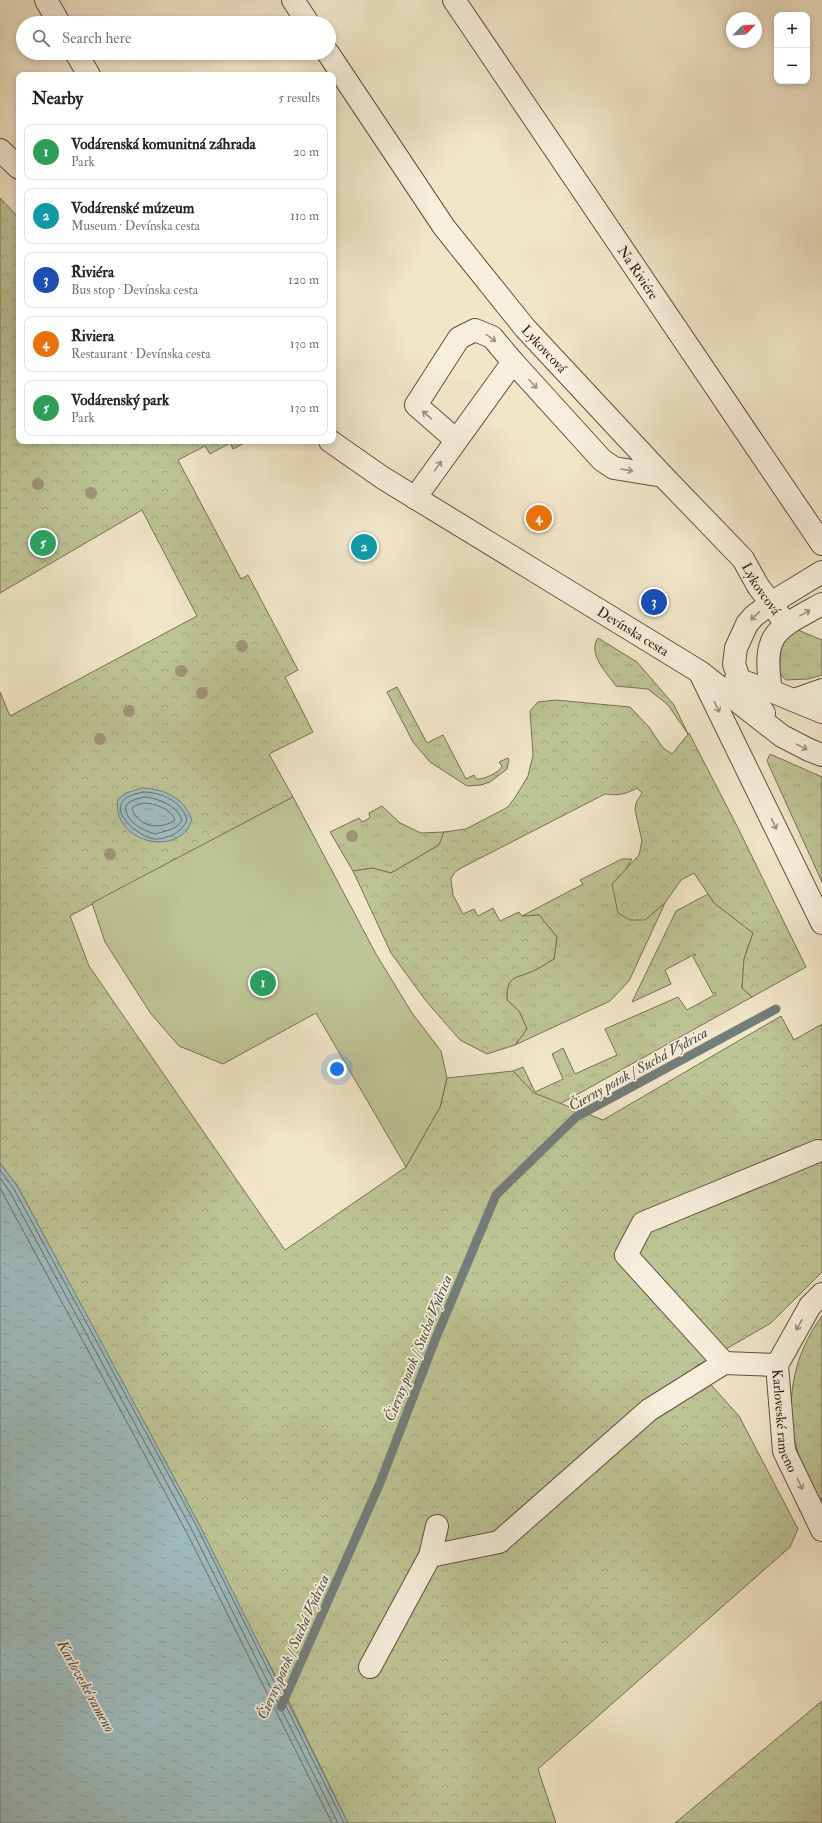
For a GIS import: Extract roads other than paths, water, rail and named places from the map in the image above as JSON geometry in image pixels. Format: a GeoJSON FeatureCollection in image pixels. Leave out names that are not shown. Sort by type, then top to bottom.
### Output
{"type":"FeatureCollection","features":[{"type":"Feature","properties":{"kind":"street"},"geometry":{"type":"LineString","coordinates":[[46,0],[55,16]]}},
{"type":"Feature","properties":{"kind":"street"},"geometry":{"type":"LineString","coordinates":[[293,0],[303,16]]}},
{"type":"Feature","properties":{"kind":"street","name":"Na Riviére"},"geometry":{"type":"LineString","coordinates":[[454,0],[822,544]]}},
{"type":"Feature","properties":{"kind":"street"},"geometry":{"type":"LineString","coordinates":[[80,60],[87,72]]}},
{"type":"Feature","properties":{"kind":"street","name":"Lykovcová"},"geometry":{"type":"LineString","coordinates":[[333,60],[444,227],[525,328],[663,476],[743,558],[758,586],[786,624]]}},
{"type":"Feature","properties":{"kind":"street"},"geometry":{"type":"LineString","coordinates":[[0,150],[16,165]]}},
{"type":"Feature","properties":{"kind":"street"},"geometry":{"type":"LineString","coordinates":[[456,440],[416,405],[459,338],[475,330],[492,337],[602,460],[614,468],[663,476]]}},
{"type":"Feature","properties":{"kind":"street"},"geometry":{"type":"LineString","coordinates":[[415,498],[513,362]]}},
{"type":"Feature","properties":{"kind":"street","name":"Devínska cesta"},"geometry":{"type":"LineString","coordinates":[[334,444],[415,498],[700,672]]}},
{"type":"Feature","properties":{"kind":"street"},"geometry":{"type":"LineString","coordinates":[[782,736],[739,679],[734,664],[736,648],[747,624],[771,603],[822,572]]}},
{"type":"Feature","properties":{"kind":"street"},"geometry":{"type":"LineString","coordinates":[[771,691],[768,668],[770,641],[786,624],[822,604]]}},
{"type":"Feature","properties":{"kind":"street"},"geometry":{"type":"LineString","coordinates":[[700,672],[739,679],[822,712]]}},
{"type":"Feature","properties":{"kind":"street"},"geometry":{"type":"LineString","coordinates":[[700,672],[782,736],[822,755]]}},
{"type":"Feature","properties":{"kind":"street"},"geometry":{"type":"LineString","coordinates":[[700,672],[822,923]]}},
{"type":"Feature","properties":{"kind":"street"},"geometry":{"type":"LineString","coordinates":[[794,700],[822,690]]}},
{"type":"Feature","properties":{"kind":"street"},"geometry":{"type":"LineString","coordinates":[[724,1363],[626,1256],[643,1223],[818,1151]]}},
{"type":"Feature","properties":{"kind":"street","name":"Karloveské rameno"},"geometry":{"type":"LineString","coordinates":[[822,1294],[810,1306],[777,1365],[784,1451],[822,1530]]}},
{"type":"Feature","properties":{"kind":"street"},"geometry":{"type":"LineString","coordinates":[[430,1556],[498,1542],[649,1410],[724,1363],[777,1365]]}},
{"type":"Feature","properties":{"kind":"street"},"geometry":{"type":"LineString","coordinates":[[370,1667],[430,1556],[437,1526]]}},
{"type":"Feature","properties":{"kind":"water"},"geometry":{"type":"Polygon","coordinates":[[[142,788],[158,790],[179,800],[192,820],[187,830],[176,838],[164,842],[140,838],[130,832],[122,823],[118,812],[118,799],[126,793],[142,788]]]}},
{"type":"Feature","properties":{"kind":"water"},"geometry":{"type":"Polygon","coordinates":[[[0,1163],[18,1187],[200,1526],[348,1823],[0,1823],[0,1163]]]}},
{"type":"Feature","properties":{"kind":"waterway","name":"Čierny potok / Suchá Vydrica"},"geometry":{"type":"LineString","coordinates":[[281,1707],[380,1483],[435,1340],[496,1195],[576,1117],[776,1009]]}},
{"type":"Feature","properties":{"kind":"place","name":"Riviera"},"geometry":{"type":"Point","coordinates":[539,518]}},
{"type":"Feature","properties":{"kind":"place","name":"Vodárenský park"},"geometry":{"type":"Point","coordinates":[43,543]}},
{"type":"Feature","properties":{"kind":"place","name":"Vodárenské múzeum"},"geometry":{"type":"Point","coordinates":[364,547]}},
{"type":"Feature","properties":{"kind":"place","name":"Riviéra"},"geometry":{"type":"Point","coordinates":[654,602]}},
{"type":"Feature","properties":{"kind":"place","name":"Vodárenská komunitná záhrada"},"geometry":{"type":"Point","coordinates":[263,983]}}]}
